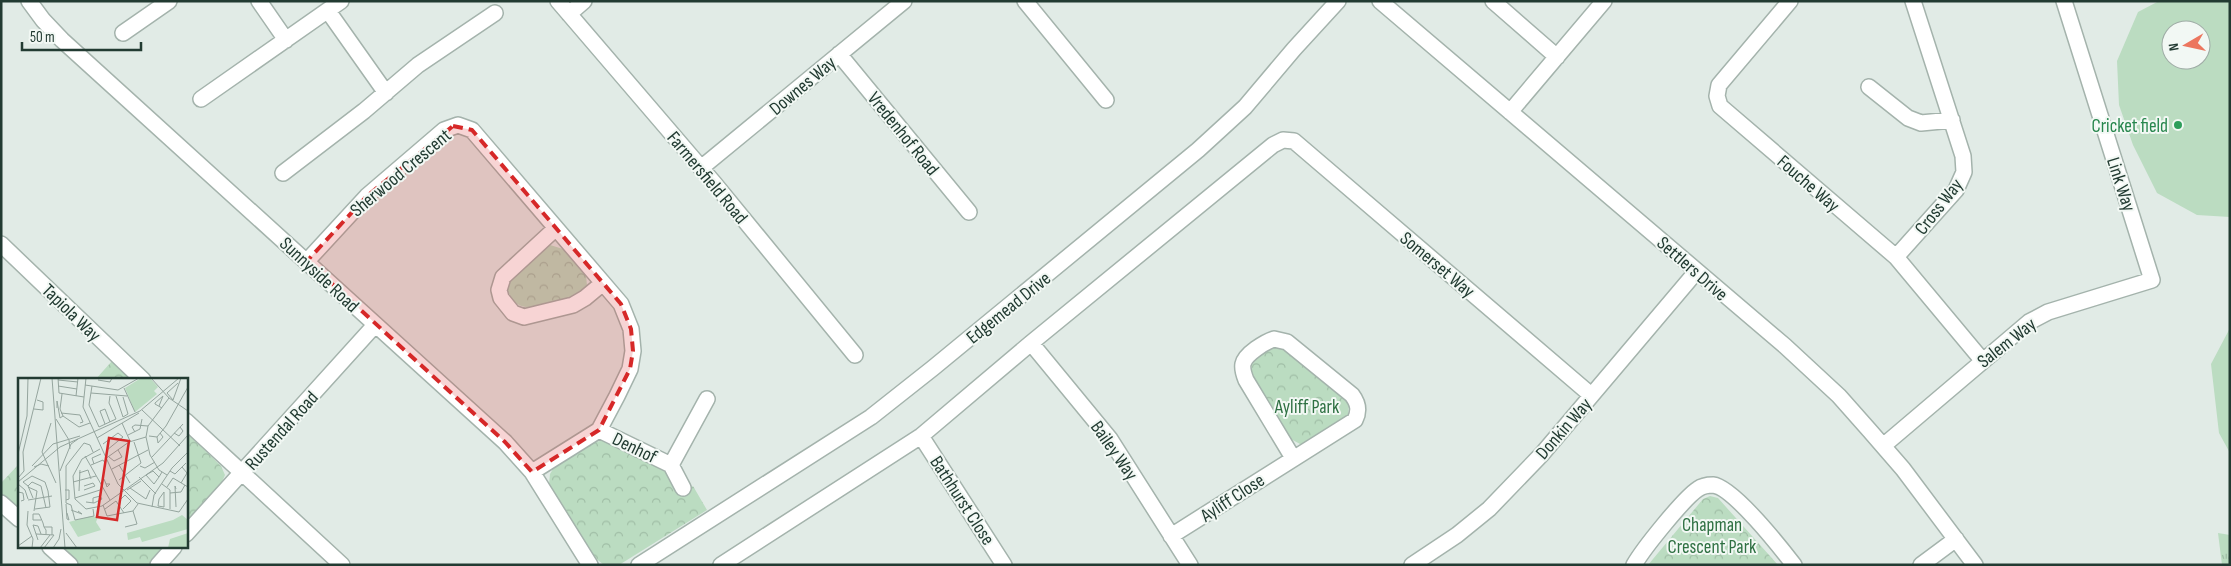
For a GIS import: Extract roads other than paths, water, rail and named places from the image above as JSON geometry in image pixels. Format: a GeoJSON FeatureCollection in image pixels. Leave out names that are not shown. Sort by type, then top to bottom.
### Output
{"type":"FeatureCollection","features":[{"type":"Feature","properties":{"kind":"street","name":"Sunnyside Road"},"geometry":{"type":"LineString","coordinates":[[29,1],[43,20],[62,40],[505,442],[532,472],[590,565]]}},
{"type":"Feature","properties":{"kind":"street"},"geometry":{"type":"LineString","coordinates":[[124,32],[169,1]]}},
{"type":"Feature","properties":{"kind":"street"},"geometry":{"type":"LineString","coordinates":[[259,1],[286,40]]}},
{"type":"Feature","properties":{"kind":"street"},"geometry":{"type":"LineString","coordinates":[[201,99],[341,1]]}},
{"type":"Feature","properties":{"kind":"street","name":"Farmersfield Road"},"geometry":{"type":"LineString","coordinates":[[558,1],[701,168],[855,355]]}},
{"type":"Feature","properties":{"kind":"street"},"geometry":{"type":"LineString","coordinates":[[569,14],[584,1]]}},
{"type":"Feature","properties":{"kind":"street","name":"Downes Way"},"geometry":{"type":"LineString","coordinates":[[701,168],[904,1]]}},
{"type":"Feature","properties":{"kind":"street"},"geometry":{"type":"LineString","coordinates":[[1025,1],[1106,100]]}},
{"type":"Feature","properties":{"kind":"street","name":"Edgemead Drive"},"geometry":{"type":"LineString","coordinates":[[639,565],[871,417],[941,362],[1198,150],[1245,107],[1338,1]]}},
{"type":"Feature","properties":{"kind":"street","name":"Settlers Drive"},"geometry":{"type":"LineString","coordinates":[[1380,1],[1785,346],[1839,396],[1883,446],[1975,565]]}},
{"type":"Feature","properties":{"kind":"street"},"geometry":{"type":"LineString","coordinates":[[1493,1],[1557,56]]}},
{"type":"Feature","properties":{"kind":"street"},"geometry":{"type":"LineString","coordinates":[[1510,112],[1604,1]]}},
{"type":"Feature","properties":{"kind":"street","name":"Fouche Way"},"geometry":{"type":"LineString","coordinates":[[1790,1],[1722,80],[1718,90],[1718,101],[1723,110],[1896,257],[1982,360]]}},
{"type":"Feature","properties":{"kind":"street","name":"Cross Way"},"geometry":{"type":"LineString","coordinates":[[1896,257],[1956,190],[1964,172],[1963,156],[1913,1]]}},
{"type":"Feature","properties":{"kind":"street","name":"Link Way"},"geometry":{"type":"LineString","coordinates":[[2064,1],[2152,280]]}},
{"type":"Feature","properties":{"kind":"street"},"geometry":{"type":"LineString","coordinates":[[328,10],[386,93]]}},
{"type":"Feature","properties":{"kind":"street"},"geometry":{"type":"LineString","coordinates":[[283,173],[386,93],[418,65],[495,13]]}},
{"type":"Feature","properties":{"kind":"street","name":"Vredenhof Road"},"geometry":{"type":"LineString","coordinates":[[840,54],[969,212]]}},
{"type":"Feature","properties":{"kind":"street"},"geometry":{"type":"LineString","coordinates":[[1869,87],[1914,122],[1952,120]]}},
{"type":"Feature","properties":{"kind":"street","name":"Sherwood Crescent"},"geometry":{"type":"LineString","coordinates":[[307,261],[367,196],[444,130],[453,126],[463,126],[472,130],[621,304],[627,316],[631,329],[633,351],[630,369],[599,430]]}},
{"type":"Feature","properties":{"kind":"street","name":"Somerset Way"},"geometry":{"type":"LineString","coordinates":[[1031,342],[1273,145],[1283,140],[1294,141],[1591,395]]}},
{"type":"Feature","properties":{"kind":"street"},"geometry":{"type":"LineString","coordinates":[[556,228],[502,277],[499,284],[501,298],[513,313],[524,317],[573,305],[603,283]]}},
{"type":"Feature","properties":{"kind":"street","name":"Tapiola Way"},"geometry":{"type":"LineString","coordinates":[[1,244],[141,378]]}},
{"type":"Feature","properties":{"kind":"street","name":"Donkin Way"},"geometry":{"type":"LineString","coordinates":[[1412,565],[1457,535],[1489,508],[1542,454],[1696,272]]}},
{"type":"Feature","properties":{"kind":"street","name":"Salem Way"},"geometry":{"type":"LineString","coordinates":[[1883,446],[1982,360],[2040,315],[2152,280]]}},
{"type":"Feature","properties":{"kind":"street","name":"Rustendal Road"},"geometry":{"type":"LineString","coordinates":[[188,532],[375,325]]}},
{"type":"Feature","properties":{"kind":"street","name":"Ayliff Close"},"geometry":{"type":"LineString","coordinates":[[1171,536],[1293,458],[1350,425],[1357,415],[1358,404],[1352,395],[1287,342],[1274,339],[1246,358],[1242,366],[1246,380],[1293,458]]}},
{"type":"Feature","properties":{"kind":"street"},"geometry":{"type":"LineString","coordinates":[[722,565],[921,436],[1031,342]]}},
{"type":"Feature","properties":{"kind":"street","name":"Bailey Way"},"geometry":{"type":"LineString","coordinates":[[1031,342],[1110,439],[1190,565]]}},
{"type":"Feature","properties":{"kind":"street","name":"Denhof"},"geometry":{"type":"LineString","coordinates":[[671,465],[707,399]]}},
{"type":"Feature","properties":{"kind":"street"},"geometry":{"type":"LineString","coordinates":[[188,423],[342,565]]}},
{"type":"Feature","properties":{"kind":"street"},"geometry":{"type":"LineString","coordinates":[[532,472],[599,430]]}},
{"type":"Feature","properties":{"kind":"street","name":"Denhof"},"geometry":{"type":"LineString","coordinates":[[599,430],[671,465],[683,488]]}},
{"type":"Feature","properties":{"kind":"street","name":"Bathhurst Close"},"geometry":{"type":"LineString","coordinates":[[921,436],[1004,565]]}},
{"type":"Feature","properties":{"kind":"street"},"geometry":{"type":"LineString","coordinates":[[1634,565],[1694,491],[1702,487],[1715,485],[1723,489],[1742,506],[1794,565]]}},
{"type":"Feature","properties":{"kind":"street"},"geometry":{"type":"LineString","coordinates":[[1,503],[18,518]]}},
{"type":"Feature","properties":{"kind":"street"},"geometry":{"type":"LineString","coordinates":[[1921,565],[1956,539]]}},
{"type":"Feature","properties":{"kind":"street"},"geometry":{"type":"LineString","coordinates":[[51,548],[70,565]]}},
{"type":"Feature","properties":{"kind":"street"},"geometry":{"type":"LineString","coordinates":[[158,565],[173,548]]}},
{"type":"Feature","properties":{"kind":"place","name":"Cricket field"},"geometry":{"type":"Point","coordinates":[2178,125]}},
{"type":"Feature","properties":{"kind":"park label","name":"Ayliff Park"},"geometry":{"type":"Point","coordinates":[1307,406]}},
{"type":"Feature","properties":{"kind":"park label","name":"Chapman Crescent Park"},"geometry":{"type":"Point","coordinates":[1712,535]}}]}
